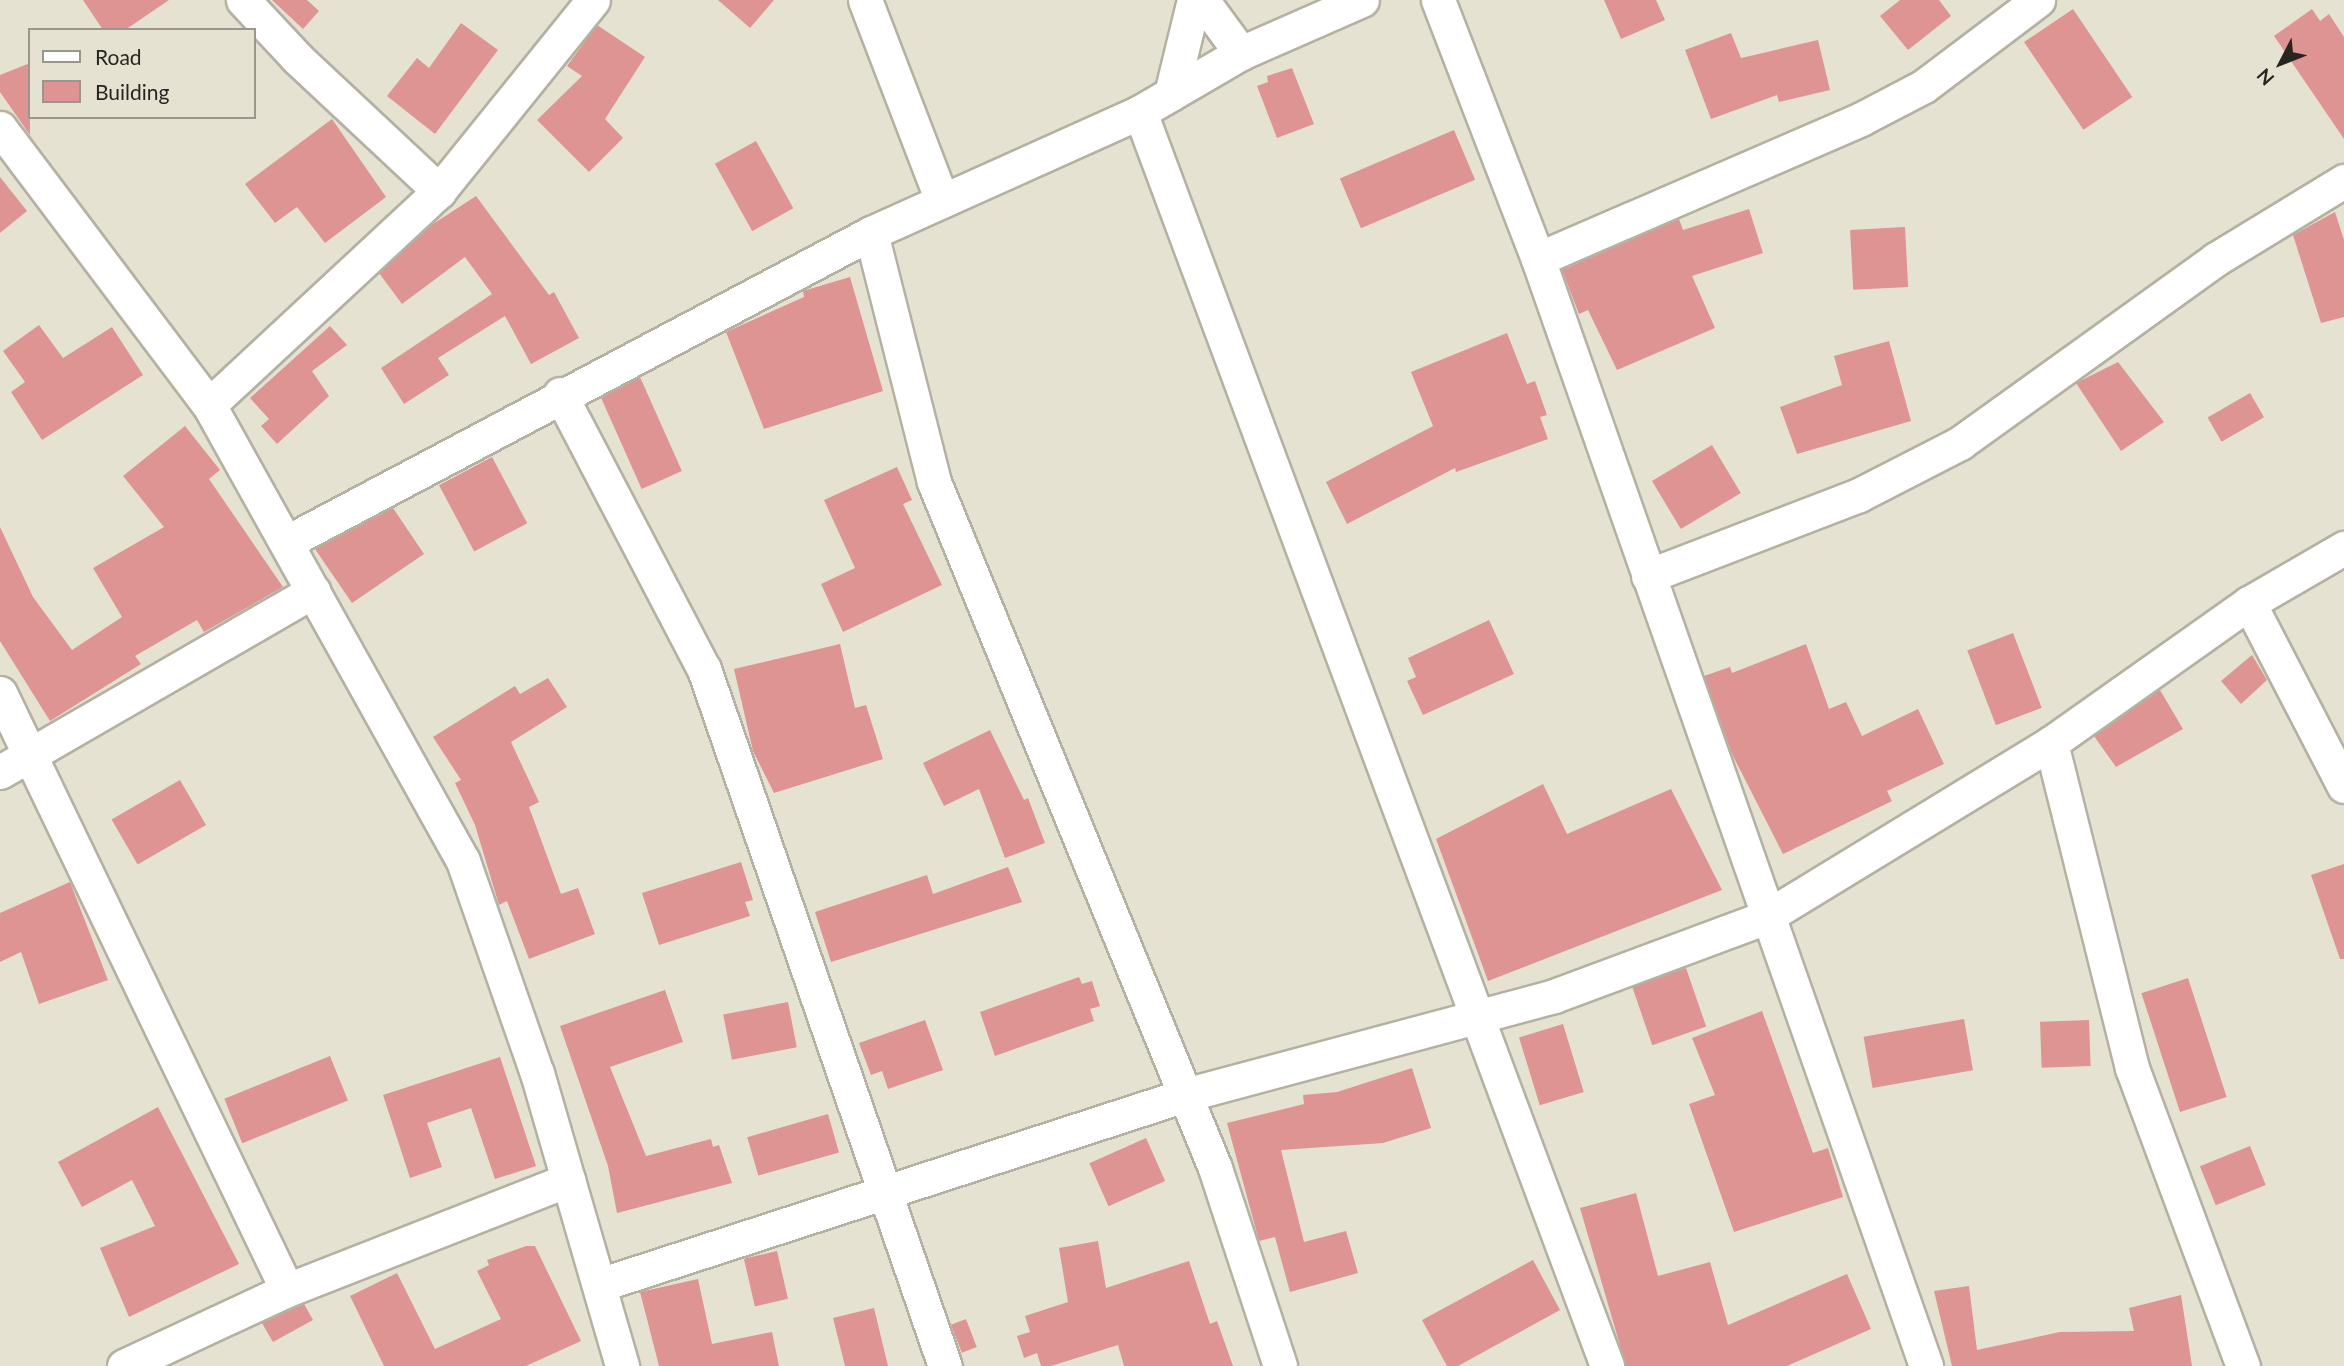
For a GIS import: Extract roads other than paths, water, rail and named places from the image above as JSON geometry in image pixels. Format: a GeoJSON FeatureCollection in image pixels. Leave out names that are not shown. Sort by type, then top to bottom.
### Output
{"type":"FeatureCollection","features":[{"type":"Feature","properties":{"kind":"street"},"geometry":{"type":"LineString","coordinates":[[243,0],[297,58],[439,191]]}},
{"type":"Feature","properties":{"kind":"street"},"geometry":{"type":"LineString","coordinates":[[209,405],[439,191],[593,0]]}},
{"type":"Feature","properties":{"kind":"street"},"geometry":{"type":"LineString","coordinates":[[865,0],[942,201]]}},
{"type":"Feature","properties":{"kind":"street"},"geometry":{"type":"LineString","coordinates":[[1171,94],[1194,0]]}},
{"type":"Feature","properties":{"kind":"street"},"geometry":{"type":"LineString","coordinates":[[1202,0],[1241,53]]}},
{"type":"Feature","properties":{"kind":"street"},"geometry":{"type":"LineString","coordinates":[[287,542],[560,394],[871,233],[1140,112],[1241,53],[1362,0]]}},
{"type":"Feature","properties":{"kind":"street"},"geometry":{"type":"LineString","coordinates":[[1438,0],[1538,259],[1766,917],[1926,1366]]}},
{"type":"Feature","properties":{"kind":"street"},"geometry":{"type":"LineString","coordinates":[[1538,259],[1861,120],[1924,86],[2038,0]]}},
{"type":"Feature","properties":{"kind":"street"},"geometry":{"type":"LineString","coordinates":[[1140,112],[1480,1018],[1607,1366]]}},
{"type":"Feature","properties":{"kind":"street"},"geometry":{"type":"LineString","coordinates":[[0,128],[209,405],[463,862],[568,1180],[622,1366]]}},
{"type":"Feature","properties":{"kind":"street"},"geometry":{"type":"LineString","coordinates":[[1648,576],[1859,495],[1960,443],[2216,259],[2344,181]]}},
{"type":"Feature","properties":{"kind":"street"},"geometry":{"type":"LineString","coordinates":[[871,233],[934,482],[1215,1168],[1280,1366]]}},
{"type":"Feature","properties":{"kind":"street"},"geometry":{"type":"LineString","coordinates":[[560,394],[704,669],[945,1366]]}},
{"type":"Feature","properties":{"kind":"street"},"geometry":{"type":"LineString","coordinates":[[599,1285],[887,1196],[1185,1095],[1480,1018],[1766,917],[2051,743],[2249,603],[2344,548]]}},
{"type":"Feature","properties":{"kind":"street"},"geometry":{"type":"LineString","coordinates":[[0,772],[34,756],[314,591]]}},
{"type":"Feature","properties":{"kind":"street"},"geometry":{"type":"LineString","coordinates":[[2249,603],[2344,786]]}},
{"type":"Feature","properties":{"kind":"street"},"geometry":{"type":"LineString","coordinates":[[0,693],[34,756],[287,1290]]}},
{"type":"Feature","properties":{"kind":"street"},"geometry":{"type":"LineString","coordinates":[[2051,743],[2132,1068],[2243,1366]]}},
{"type":"Feature","properties":{"kind":"street"},"geometry":{"type":"LineString","coordinates":[[124,1366],[287,1290],[568,1180]]}}]}
